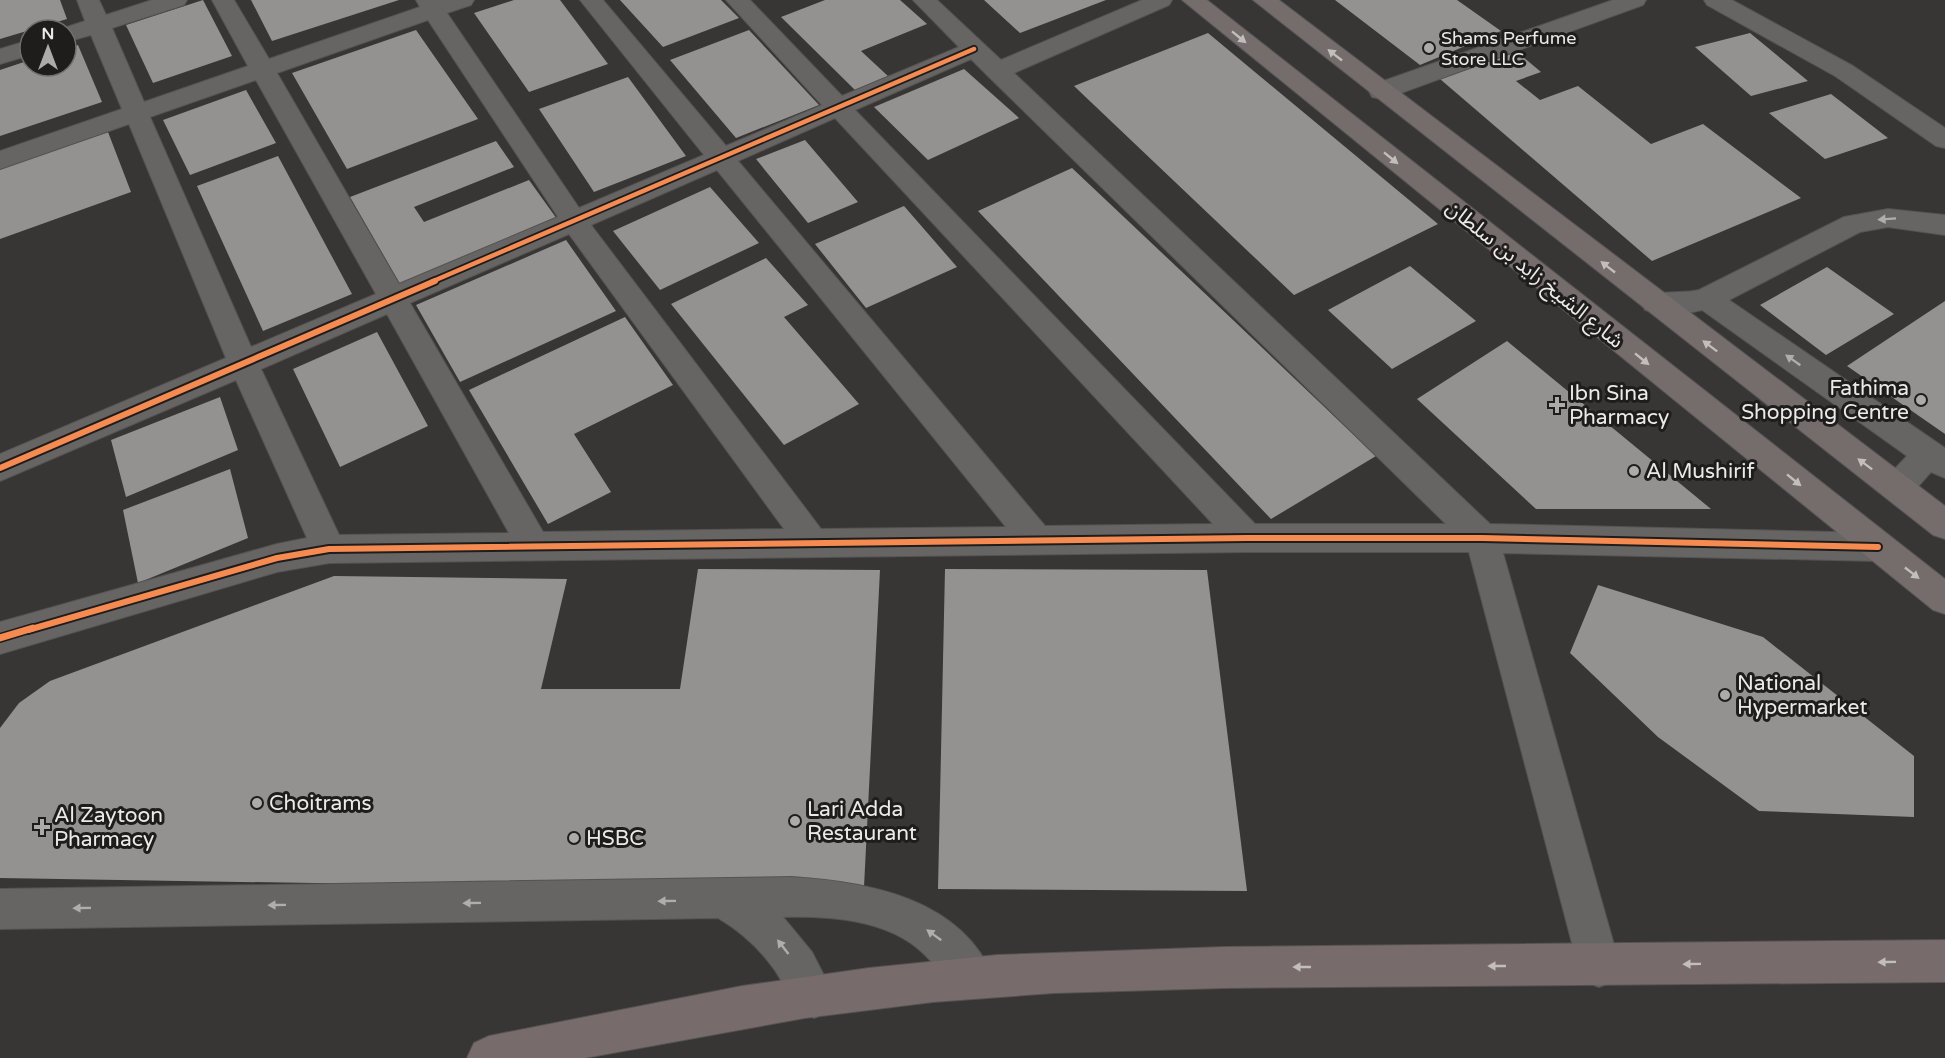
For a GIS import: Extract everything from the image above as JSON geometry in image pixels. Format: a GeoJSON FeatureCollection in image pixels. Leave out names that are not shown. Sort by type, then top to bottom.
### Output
{"type":"FeatureCollection","features":[{"type":"Feature","properties":{"kind":"highway"},"geometry":{"type":"LineString","coordinates":[[489,1058],[576,1037],[731,1008],[973,978],[1221,968],[1945,961]]}},
{"type":"Feature","properties":{"kind":"main road","name":"شارع الشيخ زايد بن سلطان"},"geometry":{"type":"LineString","coordinates":[[1193,0],[1945,599]]}},
{"type":"Feature","properties":{"kind":"main road"},"geometry":{"type":"LineString","coordinates":[[1264,0],[1945,525]]}},
{"type":"Feature","properties":{"kind":"street"},"geometry":{"type":"LineString","coordinates":[[78,25],[94,12],[176,0]]}},
{"type":"Feature","properties":{"kind":"street"},"geometry":{"type":"LineString","coordinates":[[223,0],[391,299],[533,545]]}},
{"type":"Feature","properties":{"kind":"street"},"geometry":{"type":"LineString","coordinates":[[0,160],[262,69],[430,5],[463,0]]}},
{"type":"Feature","properties":{"kind":"street"},"geometry":{"type":"LineString","coordinates":[[591,0],[1038,541]]}},
{"type":"Feature","properties":{"kind":"street"},"geometry":{"type":"LineString","coordinates":[[737,0],[1247,538]]}},
{"type":"Feature","properties":{"kind":"street"},"geometry":{"type":"LineString","coordinates":[[924,0],[1482,538],[1599,966]]}},
{"type":"Feature","properties":{"kind":"street"},"geometry":{"type":"LineString","coordinates":[[997,71],[1161,0]]}},
{"type":"Feature","properties":{"kind":"street"},"geometry":{"type":"LineString","coordinates":[[1381,91],[1635,0]]}},
{"type":"Feature","properties":{"kind":"street"},"geometry":{"type":"LineString","coordinates":[[1715,0],[1844,71],[1945,140]]}},
{"type":"Feature","properties":{"kind":"street"},"geometry":{"type":"LineString","coordinates":[[430,5],[574,221],[812,542]]}},
{"type":"Feature","properties":{"kind":"street"},"geometry":{"type":"LineString","coordinates":[[94,12],[243,363],[329,549]]}},
{"type":"Feature","properties":{"kind":"street"},"geometry":{"type":"LineString","coordinates":[[0,468],[974,49]]}},
{"type":"Feature","properties":{"kind":"street"},"geometry":{"type":"LineString","coordinates":[[0,57],[18,51]]}},
{"type":"Feature","properties":{"kind":"street"},"geometry":{"type":"LineString","coordinates":[[1655,303],[1682,304],[1706,299],[1854,224],[1888,218],[1945,225]]}},
{"type":"Feature","properties":{"kind":"street"},"geometry":{"type":"LineString","coordinates":[[1706,299],[1937,459],[1896,488]]}},
{"type":"Feature","properties":{"kind":"street"},"geometry":{"type":"LineString","coordinates":[[0,638],[277,558],[329,549],[1247,538],[1482,538],[1878,547]]}},
{"type":"Feature","properties":{"kind":"street"},"geometry":{"type":"LineString","coordinates":[[0,909],[726,900],[792,897],[851,900],[885,907],[938,937],[957,956],[973,978]]}},
{"type":"Feature","properties":{"kind":"street"},"geometry":{"type":"LineString","coordinates":[[726,900],[750,914],[770,930],[801,971],[814,997]]}},
{"type":"Feature","properties":{"kind":"building"},"geometry":{"type":"Polygon","coordinates":[[[0,0],[60,0],[67,18],[18,18],[18,34],[0,39],[0,0]]]}},
{"type":"Feature","properties":{"kind":"building"},"geometry":{"type":"Polygon","coordinates":[[[203,0],[232,56],[153,83],[126,25],[203,0]]]}},
{"type":"Feature","properties":{"kind":"building"},"geometry":{"type":"Polygon","coordinates":[[[251,0],[399,0],[272,41],[251,0]]]}},
{"type":"Feature","properties":{"kind":"building"},"geometry":{"type":"Polygon","coordinates":[[[514,0],[560,0],[608,64],[529,92],[474,13],[514,0]]]}},
{"type":"Feature","properties":{"kind":"building"},"geometry":{"type":"Polygon","coordinates":[[[620,0],[721,0],[739,18],[663,47],[620,0]]]}},
{"type":"Feature","properties":{"kind":"building"},"geometry":{"type":"Polygon","coordinates":[[[825,0],[900,0],[927,24],[861,51],[889,77],[856,91],[781,17],[825,0]]]}},
{"type":"Feature","properties":{"kind":"building"},"geometry":{"type":"Polygon","coordinates":[[[984,0],[1106,0],[1020,33],[984,0]]]}},
{"type":"Feature","properties":{"kind":"building","name":"Shams Perfume Store LLC"},"geometry":{"type":"Polygon","coordinates":[[[1335,0],[1457,0],[1501,31],[1420,65],[1335,0]]]}},
{"type":"Feature","properties":{"kind":"building"},"geometry":{"type":"Polygon","coordinates":[[[416,30],[478,119],[347,169],[292,73],[416,30]]]}},
{"type":"Feature","properties":{"kind":"building"},"geometry":{"type":"Polygon","coordinates":[[[749,30],[819,105],[736,138],[670,60],[749,30]]]}},
{"type":"Feature","properties":{"kind":"building"},"geometry":{"type":"Polygon","coordinates":[[[1208,33],[1438,224],[1294,295],[1074,86],[1208,33]]]}},
{"type":"Feature","properties":{"kind":"building"},"geometry":{"type":"Polygon","coordinates":[[[1750,33],[1808,81],[1751,96],[1695,47],[1750,33]]]}},
{"type":"Feature","properties":{"kind":"building"},"geometry":{"type":"Polygon","coordinates":[[[78,45],[102,102],[0,136],[0,70],[18,64],[18,78],[78,78],[78,45]]]}},
{"type":"Feature","properties":{"kind":"building"},"geometry":{"type":"Polygon","coordinates":[[[1517,52],[1541,72],[1516,81],[1540,100],[1578,86],[1651,144],[1703,124],[1801,198],[1652,261],[1440,79],[1517,52]]]}},
{"type":"Feature","properties":{"kind":"building"},"geometry":{"type":"Polygon","coordinates":[[[964,69],[1019,118],[928,160],[874,107],[964,69]]]}},
{"type":"Feature","properties":{"kind":"building"},"geometry":{"type":"Polygon","coordinates":[[[628,77],[686,156],[594,192],[539,109],[628,77]]]}},
{"type":"Feature","properties":{"kind":"building"},"geometry":{"type":"Polygon","coordinates":[[[246,90],[276,143],[190,175],[163,120],[246,90]]]}},
{"type":"Feature","properties":{"kind":"building"},"geometry":{"type":"Polygon","coordinates":[[[1831,94],[1888,138],[1825,159],[1769,113],[1831,94]]]}},
{"type":"Feature","properties":{"kind":"building"},"geometry":{"type":"Polygon","coordinates":[[[108,132],[131,192],[0,239],[0,169],[108,132]]]}},
{"type":"Feature","properties":{"kind":"building"},"geometry":{"type":"Polygon","coordinates":[[[805,140],[858,202],[808,223],[756,159],[805,140]]]}},
{"type":"Feature","properties":{"kind":"building"},"geometry":{"type":"Polygon","coordinates":[[[496,141],[514,167],[414,207],[424,222],[529,180],[557,219],[400,284],[350,197],[496,141]]]}},
{"type":"Feature","properties":{"kind":"building"},"geometry":{"type":"Polygon","coordinates":[[[278,156],[352,294],[263,331],[197,186],[278,156]]]}},
{"type":"Feature","properties":{"kind":"building"},"geometry":{"type":"Polygon","coordinates":[[[1072,168],[1376,456],[1271,519],[978,211],[1072,168]]]}},
{"type":"Feature","properties":{"kind":"building"},"geometry":{"type":"Polygon","coordinates":[[[710,187],[759,243],[660,290],[613,231],[710,187]]]}},
{"type":"Feature","properties":{"kind":"building"},"geometry":{"type":"Polygon","coordinates":[[[904,206],[957,267],[866,308],[815,244],[904,206]]]}},
{"type":"Feature","properties":{"kind":"building"},"geometry":{"type":"Polygon","coordinates":[[[566,240],[616,311],[460,382],[416,305],[566,240]]]}},
{"type":"Feature","properties":{"kind":"building"},"geometry":{"type":"Polygon","coordinates":[[[766,258],[808,305],[784,317],[859,404],[784,445],[671,304],[766,258]]]}},
{"type":"Feature","properties":{"kind":"building"},"geometry":{"type":"Polygon","coordinates":[[[1410,266],[1476,321],[1392,369],[1328,310],[1410,266]]]}},
{"type":"Feature","properties":{"kind":"building"},"geometry":{"type":"Polygon","coordinates":[[[1827,267],[1894,314],[1826,355],[1760,305],[1827,267]]]}},
{"type":"Feature","properties":{"kind":"building","name":"Fathima Shopping Centre"},"geometry":{"type":"Polygon","coordinates":[[[1945,301],[1945,434],[1847,366],[1945,301]]]}},
{"type":"Feature","properties":{"kind":"building"},"geometry":{"type":"Polygon","coordinates":[[[625,317],[673,385],[574,434],[611,492],[548,524],[469,390],[625,317]]]}},
{"type":"Feature","properties":{"kind":"building"},"geometry":{"type":"Polygon","coordinates":[[[377,332],[428,426],[340,467],[293,369],[377,332]]]}},
{"type":"Feature","properties":{"kind":"building"},"geometry":{"type":"Polygon","coordinates":[[[1507,341],[1711,509],[1536,509],[1417,399],[1507,341]]]}},
{"type":"Feature","properties":{"kind":"building"},"geometry":{"type":"Polygon","coordinates":[[[220,397],[238,450],[126,497],[111,440],[220,397]]]}},
{"type":"Feature","properties":{"kind":"building"},"geometry":{"type":"Polygon","coordinates":[[[230,469],[248,538],[138,583],[123,510],[230,469]]]}},
{"type":"Feature","properties":{"kind":"building","name":"Choitrams"},"geometry":{"type":"Polygon","coordinates":[[[698,569],[880,570],[864,887],[496,886],[0,878],[0,728],[19,703],[50,681],[334,576],[567,579],[541,689],[680,689],[698,569]]]}},
{"type":"Feature","properties":{"kind":"building"},"geometry":{"type":"Polygon","coordinates":[[[945,569],[1207,570],[1247,891],[938,889],[945,569]]]}},
{"type":"Feature","properties":{"kind":"building","name":"National Hypermarket"},"geometry":{"type":"Polygon","coordinates":[[[1598,585],[1763,637],[1914,756],[1914,817],[1759,811],[1658,737],[1570,653],[1598,585]]]}},
{"type":"Feature","properties":{"kind":"cycle path"},"geometry":{"type":"LineString","coordinates":[[0,468],[974,49]]}},
{"type":"Feature","properties":{"kind":"cycle path"},"geometry":{"type":"LineString","coordinates":[[0,638],[277,558],[329,549],[1247,538],[1482,538],[1878,547]]}},
{"type":"Feature","properties":{"kind":"place","name":"Shams Perfume Store LLC"},"geometry":{"type":"Point","coordinates":[1429,48]}},
{"type":"Feature","properties":{"kind":"place","name":"Fathima Shopping Centre"},"geometry":{"type":"Point","coordinates":[1921,400]}},
{"type":"Feature","properties":{"kind":"place","name":"Ibn Sina Pharmacy"},"geometry":{"type":"Point","coordinates":[1557,405]}},
{"type":"Feature","properties":{"kind":"place","name":"Al Mushirif"},"geometry":{"type":"Point","coordinates":[1634,471]}},
{"type":"Feature","properties":{"kind":"place","name":"National Hypermarket"},"geometry":{"type":"Point","coordinates":[1725,695]}},
{"type":"Feature","properties":{"kind":"place","name":"Choitrams"},"geometry":{"type":"Point","coordinates":[257,803]}},
{"type":"Feature","properties":{"kind":"place","name":"Lari Adda Restaurant"},"geometry":{"type":"Point","coordinates":[795,821]}},
{"type":"Feature","properties":{"kind":"place","name":"Al Zaytoon Pharmacy"},"geometry":{"type":"Point","coordinates":[42,827]}},
{"type":"Feature","properties":{"kind":"place","name":"HSBC"},"geometry":{"type":"Point","coordinates":[574,838]}}]}
